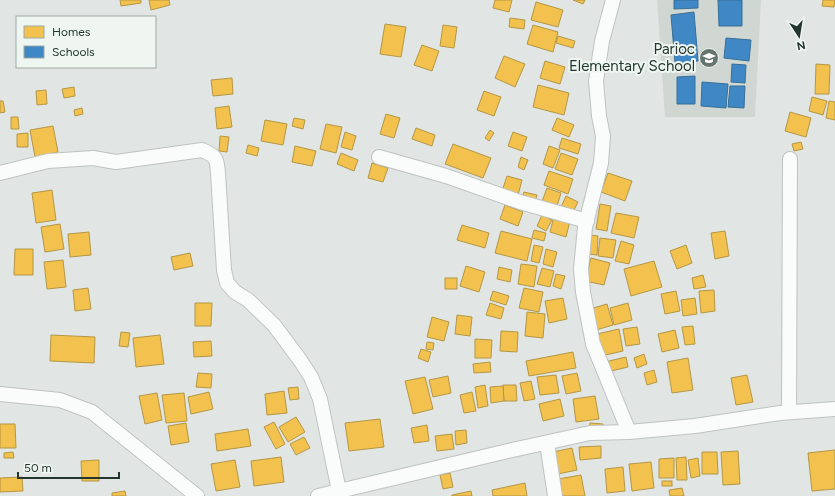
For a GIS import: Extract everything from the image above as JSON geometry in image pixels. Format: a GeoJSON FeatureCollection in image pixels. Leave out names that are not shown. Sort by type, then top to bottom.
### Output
{"type":"FeatureCollection","features":[{"type":"Feature","properties":{"kind":"street"},"geometry":{"type":"LineString","coordinates":[[613,0],[602,41],[596,81],[599,116],[603,136],[601,163],[587,221],[581,269],[583,292],[593,344],[629,432]]}},
{"type":"Feature","properties":{"kind":"street"},"geometry":{"type":"LineString","coordinates":[[0,173],[48,161],[93,158],[116,162],[202,150],[214,155],[217,161],[224,270],[227,283],[235,292],[248,300],[274,325],[311,377],[320,399],[339,491]]}},
{"type":"Feature","properties":{"kind":"street"},"geometry":{"type":"LineString","coordinates":[[379,157],[446,176],[520,202],[587,221]]}},
{"type":"Feature","properties":{"kind":"street"},"geometry":{"type":"LineString","coordinates":[[790,159],[790,412]]}},
{"type":"Feature","properties":{"kind":"street"},"geometry":{"type":"LineString","coordinates":[[0,394],[60,400],[92,412],[197,496]]}},
{"type":"Feature","properties":{"kind":"street"},"geometry":{"type":"LineString","coordinates":[[318,496],[590,433],[629,432],[695,426],[790,412],[835,409]]}},
{"type":"Feature","properties":{"kind":"street"},"geometry":{"type":"LineString","coordinates":[[547,442],[555,496]]}},
{"type":"Feature","properties":{"kind":"shaded area","name":"Parioc Elementary School"},"geometry":{"type":"Polygon","coordinates":[[[657,0],[761,0],[755,117],[665,117],[657,0]]]}},
{"type":"Feature","properties":{"kind":"building: Homes"},"geometry":{"type":"Polygon","coordinates":[[[120,0],[141,0],[141,3],[121,6],[120,0]]]}},
{"type":"Feature","properties":{"kind":"building: Homes"},"geometry":{"type":"Polygon","coordinates":[[[149,0],[169,0],[170,5],[151,10],[149,0]]]}},
{"type":"Feature","properties":{"kind":"building: Homes"},"geometry":{"type":"Polygon","coordinates":[[[495,0],[512,0],[509,12],[493,8],[495,0]]]}},
{"type":"Feature","properties":{"kind":"building: Homes"},"geometry":{"type":"Polygon","coordinates":[[[573,0],[585,0],[583,4],[573,0]]]}},
{"type":"Feature","properties":{"kind":"building: Homes"},"geometry":{"type":"Polygon","coordinates":[[[823,0],[835,0],[834,7],[822,6],[823,0]]]}},
{"type":"Feature","properties":{"kind":"building: Homes"},"geometry":{"type":"Polygon","coordinates":[[[536,2],[563,10],[558,27],[531,20],[536,2]]]}},
{"type":"Feature","properties":{"kind":"building: Homes"},"geometry":{"type":"Polygon","coordinates":[[[510,18],[525,20],[524,29],[509,27],[510,18]]]}},
{"type":"Feature","properties":{"kind":"building: Homes"},"geometry":{"type":"Polygon","coordinates":[[[385,24],[406,27],[401,57],[380,54],[385,24]]]}},
{"type":"Feature","properties":{"kind":"building: Homes"},"geometry":{"type":"Polygon","coordinates":[[[443,25],[457,27],[454,48],[440,46],[443,25]]]}},
{"type":"Feature","properties":{"kind":"building: Homes"},"geometry":{"type":"Polygon","coordinates":[[[533,25],[558,32],[553,52],[527,44],[533,25]]]}},
{"type":"Feature","properties":{"kind":"building: Homes"},"geometry":{"type":"Polygon","coordinates":[[[558,36],[575,41],[573,48],[556,43],[558,36]]]}},
{"type":"Feature","properties":{"kind":"building: Homes"},"geometry":{"type":"Polygon","coordinates":[[[422,45],[439,51],[432,71],[414,65],[422,45]]]}},
{"type":"Feature","properties":{"kind":"building: Homes"},"geometry":{"type":"Polygon","coordinates":[[[504,56],[525,64],[515,87],[495,78],[504,56]]]}},
{"type":"Feature","properties":{"kind":"building: Homes"},"geometry":{"type":"Polygon","coordinates":[[[545,61],[565,67],[560,84],[540,78],[545,61]]]}},
{"type":"Feature","properties":{"kind":"building: Homes"},"geometry":{"type":"Polygon","coordinates":[[[816,64],[830,65],[829,94],[815,94],[816,64]]]}},
{"type":"Feature","properties":{"kind":"building: Homes"},"geometry":{"type":"Polygon","coordinates":[[[232,78],[233,94],[213,96],[211,80],[232,78]]]}},
{"type":"Feature","properties":{"kind":"building: Homes"},"geometry":{"type":"Polygon","coordinates":[[[538,85],[569,93],[564,115],[533,107],[538,85]]]}},
{"type":"Feature","properties":{"kind":"building: Homes"},"geometry":{"type":"Polygon","coordinates":[[[74,87],[75,96],[64,98],[62,89],[74,87]]]}},
{"type":"Feature","properties":{"kind":"building: Homes"},"geometry":{"type":"Polygon","coordinates":[[[46,90],[47,104],[37,105],[36,91],[46,90]]]}},
{"type":"Feature","properties":{"kind":"building: Homes"},"geometry":{"type":"Polygon","coordinates":[[[484,91],[501,97],[494,116],[477,110],[484,91]]]}},
{"type":"Feature","properties":{"kind":"building: Homes"},"geometry":{"type":"Polygon","coordinates":[[[812,97],[827,101],[823,115],[809,111],[812,97]]]}},
{"type":"Feature","properties":{"kind":"building: Homes"},"geometry":{"type":"Polygon","coordinates":[[[0,101],[3,101],[5,112],[0,113],[0,101]]]}},
{"type":"Feature","properties":{"kind":"building: Homes"},"geometry":{"type":"Polygon","coordinates":[[[829,101],[835,102],[835,120],[826,118],[829,101]]]}},
{"type":"Feature","properties":{"kind":"building: Homes"},"geometry":{"type":"Polygon","coordinates":[[[229,106],[232,127],[217,129],[215,108],[229,106]]]}},
{"type":"Feature","properties":{"kind":"building: Homes"},"geometry":{"type":"Polygon","coordinates":[[[82,108],[83,114],[75,116],[74,110],[82,108]]]}},
{"type":"Feature","properties":{"kind":"building: Homes"},"geometry":{"type":"Polygon","coordinates":[[[790,112],[811,118],[806,137],[785,131],[790,112]]]}},
{"type":"Feature","properties":{"kind":"building: Homes"},"geometry":{"type":"Polygon","coordinates":[[[386,114],[400,118],[394,138],[380,134],[386,114]]]}},
{"type":"Feature","properties":{"kind":"building: Homes"},"geometry":{"type":"Polygon","coordinates":[[[11,117],[18,117],[19,129],[11,129],[11,117]]]}},
{"type":"Feature","properties":{"kind":"building: Homes"},"geometry":{"type":"Polygon","coordinates":[[[294,118],[305,120],[303,129],[292,126],[294,118]]]}},
{"type":"Feature","properties":{"kind":"building: Homes"},"geometry":{"type":"Polygon","coordinates":[[[557,118],[574,125],[569,137],[552,130],[557,118]]]}},
{"type":"Feature","properties":{"kind":"building: Homes"},"geometry":{"type":"Polygon","coordinates":[[[265,120],[287,124],[283,145],[261,141],[265,120]]]}},
{"type":"Feature","properties":{"kind":"building: Homes"},"geometry":{"type":"Polygon","coordinates":[[[326,124],[342,127],[336,153],[320,149],[326,124]]]}},
{"type":"Feature","properties":{"kind":"building: Homes"},"geometry":{"type":"Polygon","coordinates":[[[53,126],[58,152],[35,157],[30,130],[53,126]]]}},
{"type":"Feature","properties":{"kind":"building: Homes"},"geometry":{"type":"Polygon","coordinates":[[[416,128],[435,135],[432,146],[412,139],[416,128]]]}},
{"type":"Feature","properties":{"kind":"building: Homes"},"geometry":{"type":"Polygon","coordinates":[[[490,130],[494,133],[489,141],[485,138],[490,130]]]}},
{"type":"Feature","properties":{"kind":"building: Homes"},"geometry":{"type":"Polygon","coordinates":[[[345,132],[356,136],[352,150],[341,147],[345,132]]]}},
{"type":"Feature","properties":{"kind":"building: Homes"},"geometry":{"type":"Polygon","coordinates":[[[513,132],[527,137],[522,151],[508,146],[513,132]]]}},
{"type":"Feature","properties":{"kind":"building: Homes"},"geometry":{"type":"Polygon","coordinates":[[[28,133],[28,147],[17,147],[17,134],[28,133]]]}},
{"type":"Feature","properties":{"kind":"building: Homes"},"geometry":{"type":"Polygon","coordinates":[[[220,136],[229,137],[227,152],[219,151],[220,136]]]}},
{"type":"Feature","properties":{"kind":"building: Homes"},"geometry":{"type":"Polygon","coordinates":[[[562,138],[581,144],[578,154],[559,148],[562,138]]]}},
{"type":"Feature","properties":{"kind":"building: Homes"},"geometry":{"type":"Polygon","coordinates":[[[801,142],[803,149],[794,151],[792,144],[801,142]]]}},
{"type":"Feature","properties":{"kind":"building: Homes"},"geometry":{"type":"Polygon","coordinates":[[[453,144],[491,158],[483,178],[445,164],[453,144]]]}},
{"type":"Feature","properties":{"kind":"building: Homes"},"geometry":{"type":"Polygon","coordinates":[[[248,145],[259,148],[257,156],[246,153],[248,145]]]}},
{"type":"Feature","properties":{"kind":"building: Homes"},"geometry":{"type":"Polygon","coordinates":[[[295,146],[316,151],[312,166],[292,162],[295,146]]]}},
{"type":"Feature","properties":{"kind":"building: Homes"},"geometry":{"type":"Polygon","coordinates":[[[549,146],[560,150],[553,168],[543,164],[549,146]]]}},
{"type":"Feature","properties":{"kind":"building: Homes"},"geometry":{"type":"Polygon","coordinates":[[[341,153],[358,160],[354,171],[337,164],[341,153]]]}},
{"type":"Feature","properties":{"kind":"building: Homes"},"geometry":{"type":"Polygon","coordinates":[[[561,153],[578,159],[572,175],[555,169],[561,153]]]}},
{"type":"Feature","properties":{"kind":"building: Homes"},"geometry":{"type":"Polygon","coordinates":[[[521,157],[528,160],[524,170],[518,167],[521,157]]]}},
{"type":"Feature","properties":{"kind":"building: Homes"},"geometry":{"type":"Polygon","coordinates":[[[372,163],[388,168],[383,182],[368,178],[372,163]]]}},
{"type":"Feature","properties":{"kind":"building: Homes"},"geometry":{"type":"Polygon","coordinates":[[[549,171],[573,179],[568,194],[544,185],[549,171]]]}},
{"type":"Feature","properties":{"kind":"building: Homes"},"geometry":{"type":"Polygon","coordinates":[[[608,173],[632,181],[625,201],[601,192],[608,173]]]}},
{"type":"Feature","properties":{"kind":"building: Homes"},"geometry":{"type":"Polygon","coordinates":[[[507,176],[522,180],[517,199],[501,194],[507,176]]]}},
{"type":"Feature","properties":{"kind":"building: Homes"},"geometry":{"type":"Polygon","coordinates":[[[547,188],[561,193],[556,209],[541,204],[547,188]]]}},
{"type":"Feature","properties":{"kind":"building: Homes"},"geometry":{"type":"Polygon","coordinates":[[[52,190],[56,220],[36,223],[32,193],[52,190]]]}},
{"type":"Feature","properties":{"kind":"building: Homes"},"geometry":{"type":"Polygon","coordinates":[[[524,192],[537,195],[535,202],[522,199],[524,192]]]}},
{"type":"Feature","properties":{"kind":"building: Homes"},"geometry":{"type":"Polygon","coordinates":[[[566,196],[578,202],[573,212],[561,207],[566,196]]]}},
{"type":"Feature","properties":{"kind":"building: Homes"},"geometry":{"type":"Polygon","coordinates":[[[600,204],[611,206],[607,231],[596,229],[600,204]]]}},
{"type":"Feature","properties":{"kind":"building: Homes"},"geometry":{"type":"Polygon","coordinates":[[[505,205],[523,212],[518,226],[500,219],[505,205]]]}},
{"type":"Feature","properties":{"kind":"building: Homes"},"geometry":{"type":"Polygon","coordinates":[[[616,213],[639,217],[634,238],[611,233],[616,213]]]}},
{"type":"Feature","properties":{"kind":"building: Homes"},"geometry":{"type":"Polygon","coordinates":[[[542,215],[552,220],[546,231],[537,226],[542,215]]]}},
{"type":"Feature","properties":{"kind":"building: Homes"},"geometry":{"type":"Polygon","coordinates":[[[554,216],[570,221],[566,237],[550,232],[554,216]]]}},
{"type":"Feature","properties":{"kind":"building: Homes"},"geometry":{"type":"Polygon","coordinates":[[[60,224],[64,249],[45,252],[41,227],[60,224]]]}},
{"type":"Feature","properties":{"kind":"building: Homes"},"geometry":{"type":"Polygon","coordinates":[[[462,225],[489,233],[485,248],[457,240],[462,225]]]}},
{"type":"Feature","properties":{"kind":"building: Homes"},"geometry":{"type":"Polygon","coordinates":[[[534,230],[546,233],[544,241],[532,238],[534,230]]]}},
{"type":"Feature","properties":{"kind":"building: Homes"},"geometry":{"type":"Polygon","coordinates":[[[501,231],[532,239],[527,261],[495,253],[501,231]]]}},
{"type":"Feature","properties":{"kind":"building: Homes"},"geometry":{"type":"Polygon","coordinates":[[[725,231],[729,256],[715,259],[711,233],[725,231]]]}},
{"type":"Feature","properties":{"kind":"building: Homes"},"geometry":{"type":"Polygon","coordinates":[[[89,232],[91,255],[70,257],[68,234],[89,232]]]}},
{"type":"Feature","properties":{"kind":"building: Homes"},"geometry":{"type":"Polygon","coordinates":[[[590,235],[598,236],[597,255],[589,254],[590,235]]]}},
{"type":"Feature","properties":{"kind":"building: Homes"},"geometry":{"type":"Polygon","coordinates":[[[600,238],[616,240],[613,258],[598,256],[600,238]]]}},
{"type":"Feature","properties":{"kind":"building: Homes"},"geometry":{"type":"Polygon","coordinates":[[[621,241],[634,245],[629,264],[615,261],[621,241]]]}},
{"type":"Feature","properties":{"kind":"building: Homes"},"geometry":{"type":"Polygon","coordinates":[[[534,245],[543,247],[539,263],[531,261],[534,245]]]}},
{"type":"Feature","properties":{"kind":"building: Homes"},"geometry":{"type":"Polygon","coordinates":[[[686,245],[692,263],[677,269],[670,251],[686,245]]]}},
{"type":"Feature","properties":{"kind":"building: Homes"},"geometry":{"type":"Polygon","coordinates":[[[15,249],[33,249],[33,275],[14,275],[15,249]]]}},
{"type":"Feature","properties":{"kind":"building: Homes"},"geometry":{"type":"Polygon","coordinates":[[[546,249],[557,252],[553,267],[543,264],[546,249]]]}},
{"type":"Feature","properties":{"kind":"building: Homes"},"geometry":{"type":"Polygon","coordinates":[[[190,253],[193,266],[174,270],[171,257],[190,253]]]}},
{"type":"Feature","properties":{"kind":"building: Homes"},"geometry":{"type":"Polygon","coordinates":[[[591,258],[610,263],[604,285],[585,281],[591,258]]]}},
{"type":"Feature","properties":{"kind":"building: Homes"},"geometry":{"type":"Polygon","coordinates":[[[63,260],[66,287],[47,289],[44,262],[63,260]]]}},
{"type":"Feature","properties":{"kind":"building: Homes"},"geometry":{"type":"Polygon","coordinates":[[[654,261],[662,287],[631,296],[624,269],[654,261]]]}},
{"type":"Feature","properties":{"kind":"building: Homes"},"geometry":{"type":"Polygon","coordinates":[[[521,264],[537,266],[534,287],[518,284],[521,264]]]}},
{"type":"Feature","properties":{"kind":"building: Homes"},"geometry":{"type":"Polygon","coordinates":[[[466,266],[485,272],[479,292],[460,286],[466,266]]]}},
{"type":"Feature","properties":{"kind":"building: Homes"},"geometry":{"type":"Polygon","coordinates":[[[499,267],[512,270],[510,282],[497,279],[499,267]]]}},
{"type":"Feature","properties":{"kind":"building: Homes"},"geometry":{"type":"Polygon","coordinates":[[[542,268],[554,271],[550,287],[537,284],[542,268]]]}},
{"type":"Feature","properties":{"kind":"building: Homes"},"geometry":{"type":"Polygon","coordinates":[[[556,274],[565,276],[561,289],[553,286],[556,274]]]}},
{"type":"Feature","properties":{"kind":"building: Homes"},"geometry":{"type":"Polygon","coordinates":[[[703,275],[706,287],[694,289],[692,278],[703,275]]]}},
{"type":"Feature","properties":{"kind":"building: Homes"},"geometry":{"type":"Polygon","coordinates":[[[445,278],[457,278],[457,289],[445,289],[445,278]]]}},
{"type":"Feature","properties":{"kind":"building: Homes"},"geometry":{"type":"Polygon","coordinates":[[[88,288],[91,309],[75,311],[73,290],[88,288]]]}},
{"type":"Feature","properties":{"kind":"building: Homes"},"geometry":{"type":"Polygon","coordinates":[[[524,288],[543,292],[539,312],[519,308],[524,288]]]}},
{"type":"Feature","properties":{"kind":"building: Homes"},"geometry":{"type":"Polygon","coordinates":[[[714,290],[715,311],[701,313],[699,291],[714,290]]]}},
{"type":"Feature","properties":{"kind":"building: Homes"},"geometry":{"type":"Polygon","coordinates":[[[493,291],[509,296],[506,305],[490,300],[493,291]]]}},
{"type":"Feature","properties":{"kind":"building: Homes"},"geometry":{"type":"Polygon","coordinates":[[[676,291],[680,311],[665,314],[661,294],[676,291]]]}},
{"type":"Feature","properties":{"kind":"building: Homes"},"geometry":{"type":"Polygon","coordinates":[[[563,298],[567,319],[549,323],[545,301],[563,298]]]}},
{"type":"Feature","properties":{"kind":"building: Homes"},"geometry":{"type":"Polygon","coordinates":[[[695,298],[697,314],[683,316],[681,300],[695,298]]]}},
{"type":"Feature","properties":{"kind":"building: Homes"},"geometry":{"type":"Polygon","coordinates":[[[195,303],[212,303],[211,326],[195,326],[195,303]]]}},
{"type":"Feature","properties":{"kind":"building: Homes"},"geometry":{"type":"Polygon","coordinates":[[[490,303],[504,308],[501,319],[486,315],[490,303]]]}},
{"type":"Feature","properties":{"kind":"building: Homes"},"geometry":{"type":"Polygon","coordinates":[[[628,303],[632,320],[614,325],[610,308],[628,303]]]}},
{"type":"Feature","properties":{"kind":"building: Homes"},"geometry":{"type":"Polygon","coordinates":[[[607,304],[613,325],[596,330],[590,309],[607,304]]]}},
{"type":"Feature","properties":{"kind":"building: Homes"},"geometry":{"type":"Polygon","coordinates":[[[527,312],[545,314],[543,338],[525,336],[527,312]]]}},
{"type":"Feature","properties":{"kind":"building: Homes"},"geometry":{"type":"Polygon","coordinates":[[[457,315],[472,317],[470,336],[455,334],[457,315]]]}},
{"type":"Feature","properties":{"kind":"building: Homes"},"geometry":{"type":"Polygon","coordinates":[[[432,317],[449,322],[444,341],[427,337],[432,317]]]}},
{"type":"Feature","properties":{"kind":"building: Homes"},"geometry":{"type":"Polygon","coordinates":[[[693,326],[695,344],[685,345],[682,327],[693,326]]]}},
{"type":"Feature","properties":{"kind":"building: Homes"},"geometry":{"type":"Polygon","coordinates":[[[637,327],[640,344],[626,346],[623,329],[637,327]]]}},
{"type":"Feature","properties":{"kind":"building: Homes"},"geometry":{"type":"Polygon","coordinates":[[[619,329],[623,351],[601,356],[597,334],[619,329]]]}},
{"type":"Feature","properties":{"kind":"building: Homes"},"geometry":{"type":"Polygon","coordinates":[[[675,330],[679,348],[662,352],[658,334],[675,330]]]}},
{"type":"Feature","properties":{"kind":"building: Homes"},"geometry":{"type":"Polygon","coordinates":[[[501,331],[518,332],[517,352],[500,351],[501,331]]]}},
{"type":"Feature","properties":{"kind":"building: Homes"},"geometry":{"type":"Polygon","coordinates":[[[121,332],[130,333],[128,347],[119,346],[121,332]]]}},
{"type":"Feature","properties":{"kind":"building: Homes"},"geometry":{"type":"Polygon","coordinates":[[[51,335],[95,337],[94,363],[50,361],[51,335]]]}},
{"type":"Feature","properties":{"kind":"building: Homes"},"geometry":{"type":"Polygon","coordinates":[[[160,335],[164,364],[136,367],[133,338],[160,335]]]}},
{"type":"Feature","properties":{"kind":"building: Homes"},"geometry":{"type":"Polygon","coordinates":[[[475,339],[492,340],[491,358],[475,358],[475,339]]]}},
{"type":"Feature","properties":{"kind":"building: Homes"},"geometry":{"type":"Polygon","coordinates":[[[211,341],[212,356],[194,357],[193,342],[211,341]]]}},
{"type":"Feature","properties":{"kind":"building: Homes"},"geometry":{"type":"Polygon","coordinates":[[[427,342],[434,343],[433,350],[426,349],[427,342]]]}},
{"type":"Feature","properties":{"kind":"building: Homes"},"geometry":{"type":"Polygon","coordinates":[[[421,349],[431,352],[428,362],[418,358],[421,349]]]}},
{"type":"Feature","properties":{"kind":"building: Homes"},"geometry":{"type":"Polygon","coordinates":[[[573,352],[576,368],[529,376],[526,361],[573,352]]]}},
{"type":"Feature","properties":{"kind":"building: Homes"},"geometry":{"type":"Polygon","coordinates":[[[644,354],[647,364],[637,368],[634,358],[644,354]]]}},
{"type":"Feature","properties":{"kind":"building: Homes"},"geometry":{"type":"Polygon","coordinates":[[[626,357],[628,367],[607,372],[605,362],[626,357]]]}},
{"type":"Feature","properties":{"kind":"building: Homes"},"geometry":{"type":"Polygon","coordinates":[[[688,358],[693,390],[672,393],[667,362],[688,358]]]}},
{"type":"Feature","properties":{"kind":"building: Homes"},"geometry":{"type":"Polygon","coordinates":[[[490,362],[491,372],[474,373],[473,364],[490,362]]]}},
{"type":"Feature","properties":{"kind":"building: Homes"},"geometry":{"type":"Polygon","coordinates":[[[654,370],[657,382],[647,385],[644,373],[654,370]]]}},
{"type":"Feature","properties":{"kind":"building: Homes"},"geometry":{"type":"Polygon","coordinates":[[[198,373],[212,374],[211,388],[196,387],[198,373]]]}},
{"type":"Feature","properties":{"kind":"building: Homes"},"geometry":{"type":"Polygon","coordinates":[[[577,373],[581,391],[566,394],[562,376],[577,373]]]}},
{"type":"Feature","properties":{"kind":"building: Homes"},"geometry":{"type":"Polygon","coordinates":[[[556,375],[559,393],[540,395],[537,377],[556,375]]]}},
{"type":"Feature","properties":{"kind":"building: Homes"},"geometry":{"type":"Polygon","coordinates":[[[747,375],[753,402],[736,405],[731,378],[747,375]]]}},
{"type":"Feature","properties":{"kind":"building: Homes"},"geometry":{"type":"Polygon","coordinates":[[[448,376],[451,393],[433,397],[429,380],[448,376]]]}},
{"type":"Feature","properties":{"kind":"building: Homes"},"geometry":{"type":"Polygon","coordinates":[[[425,377],[433,409],[413,414],[405,381],[425,377]]]}},
{"type":"Feature","properties":{"kind":"building: Homes"},"geometry":{"type":"Polygon","coordinates":[[[531,381],[535,399],[524,401],[520,383],[531,381]]]}},
{"type":"Feature","properties":{"kind":"building: Homes"},"geometry":{"type":"Polygon","coordinates":[[[485,385],[488,406],[478,408],[475,387],[485,385]]]}},
{"type":"Feature","properties":{"kind":"building: Homes"},"geometry":{"type":"Polygon","coordinates":[[[503,385],[516,385],[517,401],[504,401],[503,385]]]}},
{"type":"Feature","properties":{"kind":"building: Homes"},"geometry":{"type":"Polygon","coordinates":[[[503,386],[504,401],[491,403],[490,387],[503,386]]]}},
{"type":"Feature","properties":{"kind":"building: Homes"},"geometry":{"type":"Polygon","coordinates":[[[298,387],[299,399],[290,400],[288,388],[298,387]]]}},
{"type":"Feature","properties":{"kind":"building: Homes"},"geometry":{"type":"Polygon","coordinates":[[[284,391],[287,413],[267,415],[265,394],[284,391]]]}},
{"type":"Feature","properties":{"kind":"building: Homes"},"geometry":{"type":"Polygon","coordinates":[[[209,392],[213,409],[191,414],[188,397],[209,392]]]}},
{"type":"Feature","properties":{"kind":"building: Homes"},"geometry":{"type":"Polygon","coordinates":[[[472,392],[476,411],[464,413],[460,395],[472,392]]]}},
{"type":"Feature","properties":{"kind":"building: Homes"},"geometry":{"type":"Polygon","coordinates":[[[157,393],[162,420],[145,424],[139,396],[157,393]]]}},
{"type":"Feature","properties":{"kind":"building: Homes"},"geometry":{"type":"Polygon","coordinates":[[[184,393],[187,421],[166,423],[162,395],[184,393]]]}},
{"type":"Feature","properties":{"kind":"building: Homes"},"geometry":{"type":"Polygon","coordinates":[[[595,396],[599,419],[576,422],[573,399],[595,396]]]}},
{"type":"Feature","properties":{"kind":"building: Homes"},"geometry":{"type":"Polygon","coordinates":[[[560,399],[564,416],[543,421],[539,404],[560,399]]]}},
{"type":"Feature","properties":{"kind":"building: Homes"},"geometry":{"type":"Polygon","coordinates":[[[296,417],[305,432],[288,442],[279,427],[296,417]]]}},
{"type":"Feature","properties":{"kind":"building: Homes"},"geometry":{"type":"Polygon","coordinates":[[[380,419],[384,447],[349,451],[345,423],[380,419]]]}},
{"type":"Feature","properties":{"kind":"building: Homes"},"geometry":{"type":"Polygon","coordinates":[[[274,422],[285,444],[276,449],[264,427],[274,422]]]}},
{"type":"Feature","properties":{"kind":"building: Homes"},"geometry":{"type":"Polygon","coordinates":[[[186,423],[189,442],[171,445],[168,426],[186,423]]]}},
{"type":"Feature","properties":{"kind":"building: Homes"},"geometry":{"type":"Polygon","coordinates":[[[590,423],[603,424],[602,432],[589,431],[590,423]]]}},
{"type":"Feature","properties":{"kind":"building: Homes"},"geometry":{"type":"Polygon","coordinates":[[[0,424],[15,424],[16,448],[0,448],[0,424]]]}},
{"type":"Feature","properties":{"kind":"building: Homes"},"geometry":{"type":"Polygon","coordinates":[[[427,425],[429,441],[414,443],[411,428],[427,425]]]}},
{"type":"Feature","properties":{"kind":"building: Homes"},"geometry":{"type":"Polygon","coordinates":[[[248,429],[251,446],[217,451],[215,434],[248,429]]]}},
{"type":"Feature","properties":{"kind":"building: Homes"},"geometry":{"type":"Polygon","coordinates":[[[466,430],[467,443],[456,445],[455,431],[466,430]]]}},
{"type":"Feature","properties":{"kind":"building: Homes"},"geometry":{"type":"Polygon","coordinates":[[[452,434],[454,449],[437,451],[435,436],[452,434]]]}},
{"type":"Feature","properties":{"kind":"building: Homes"},"geometry":{"type":"Polygon","coordinates":[[[304,437],[310,448],[296,455],[290,444],[304,437]]]}},
{"type":"Feature","properties":{"kind":"building: Homes"},"geometry":{"type":"Polygon","coordinates":[[[601,446],[601,458],[580,460],[579,447],[601,446]]]}},
{"type":"Feature","properties":{"kind":"building: Homes"},"geometry":{"type":"Polygon","coordinates":[[[572,448],[577,470],[558,474],[553,452],[572,448]]]}},
{"type":"Feature","properties":{"kind":"building: Homes"},"geometry":{"type":"Polygon","coordinates":[[[835,450],[835,489],[812,491],[808,453],[835,450]]]}},
{"type":"Feature","properties":{"kind":"building: Homes"},"geometry":{"type":"Polygon","coordinates":[[[738,451],[740,484],[723,485],[721,452],[738,451]]]}},
{"type":"Feature","properties":{"kind":"building: Homes"},"geometry":{"type":"Polygon","coordinates":[[[13,452],[14,458],[4,458],[4,453],[13,452]]]}},
{"type":"Feature","properties":{"kind":"building: Homes"},"geometry":{"type":"Polygon","coordinates":[[[702,452],[717,452],[718,474],[702,474],[702,452]]]}},
{"type":"Feature","properties":{"kind":"building: Homes"},"geometry":{"type":"Polygon","coordinates":[[[281,457],[284,482],[254,486],[251,461],[281,457]]]}},
{"type":"Feature","properties":{"kind":"building: Homes"},"geometry":{"type":"Polygon","coordinates":[[[686,457],[687,480],[677,480],[676,458],[686,457]]]}},
{"type":"Feature","properties":{"kind":"building: Homes"},"geometry":{"type":"Polygon","coordinates":[[[674,458],[674,478],[659,478],[659,459],[674,458]]]}},
{"type":"Feature","properties":{"kind":"building: Homes"},"geometry":{"type":"Polygon","coordinates":[[[698,458],[700,476],[691,478],[688,460],[698,458]]]}},
{"type":"Feature","properties":{"kind":"building: Homes"},"geometry":{"type":"Polygon","coordinates":[[[99,460],[99,481],[82,481],[81,461],[99,460]]]}},
{"type":"Feature","properties":{"kind":"building: Homes"},"geometry":{"type":"Polygon","coordinates":[[[235,460],[240,487],[216,491],[211,464],[235,460]]]}},
{"type":"Feature","properties":{"kind":"building: Homes"},"geometry":{"type":"Polygon","coordinates":[[[651,462],[654,488],[632,491],[629,464],[651,462]]]}},
{"type":"Feature","properties":{"kind":"building: Homes"},"geometry":{"type":"Polygon","coordinates":[[[623,467],[625,491],[607,493],[605,469],[623,467]]]}},
{"type":"Feature","properties":{"kind":"building: Homes"},"geometry":{"type":"Polygon","coordinates":[[[450,473],[453,487],[443,489],[440,475],[450,473]]]}},
{"type":"Feature","properties":{"kind":"building: Homes"},"geometry":{"type":"Polygon","coordinates":[[[581,475],[585,496],[561,496],[558,479],[581,475]]]}},
{"type":"Feature","properties":{"kind":"building: Homes"},"geometry":{"type":"Polygon","coordinates":[[[22,477],[23,491],[0,492],[0,478],[22,477]]]}},
{"type":"Feature","properties":{"kind":"building: Homes"},"geometry":{"type":"Polygon","coordinates":[[[662,481],[672,481],[672,486],[662,486],[662,481]]]}},
{"type":"Feature","properties":{"kind":"building: Homes"},"geometry":{"type":"Polygon","coordinates":[[[525,483],[527,496],[493,496],[492,490],[525,483]]]}},
{"type":"Feature","properties":{"kind":"building: Homes"},"geometry":{"type":"Polygon","coordinates":[[[682,488],[684,496],[670,496],[669,490],[682,488]]]}},
{"type":"Feature","properties":{"kind":"building: Homes"},"geometry":{"type":"Polygon","coordinates":[[[125,491],[126,496],[112,496],[112,493],[125,491]]]}},
{"type":"Feature","properties":{"kind":"building: Homes"},"geometry":{"type":"Polygon","coordinates":[[[471,491],[472,496],[452,496],[452,495],[471,491]]]}},
{"type":"Feature","properties":{"kind":"building: Schools"},"geometry":{"type":"Polygon","coordinates":[[[674,0],[698,0],[698,8],[674,9],[674,0]]]}},
{"type":"Feature","properties":{"kind":"building: Schools"},"geometry":{"type":"Polygon","coordinates":[[[718,0],[742,0],[742,26],[719,26],[718,0]]]}},
{"type":"Feature","properties":{"kind":"building: Schools"},"geometry":{"type":"Polygon","coordinates":[[[694,12],[698,61],[675,63],[671,15],[694,12]]]}},
{"type":"Feature","properties":{"kind":"building: Schools"},"geometry":{"type":"Polygon","coordinates":[[[726,38],[751,40],[749,61],[724,58],[726,38]]]}},
{"type":"Feature","properties":{"kind":"building: Schools"},"geometry":{"type":"Polygon","coordinates":[[[732,64],[746,65],[745,83],[731,82],[732,64]]]}},
{"type":"Feature","properties":{"kind":"building: Schools"},"geometry":{"type":"Polygon","coordinates":[[[695,76],[695,104],[677,104],[677,77],[695,76]]]}},
{"type":"Feature","properties":{"kind":"building: Schools"},"geometry":{"type":"Polygon","coordinates":[[[702,82],[728,84],[726,108],[701,106],[702,82]]]}},
{"type":"Feature","properties":{"kind":"building: Schools"},"geometry":{"type":"Polygon","coordinates":[[[730,86],[745,86],[744,108],[728,107],[730,86]]]}},
{"type":"Feature","properties":{"kind":"place","name":"Parioc Elementary School"},"geometry":{"type":"Point","coordinates":[709,58]}}]}
